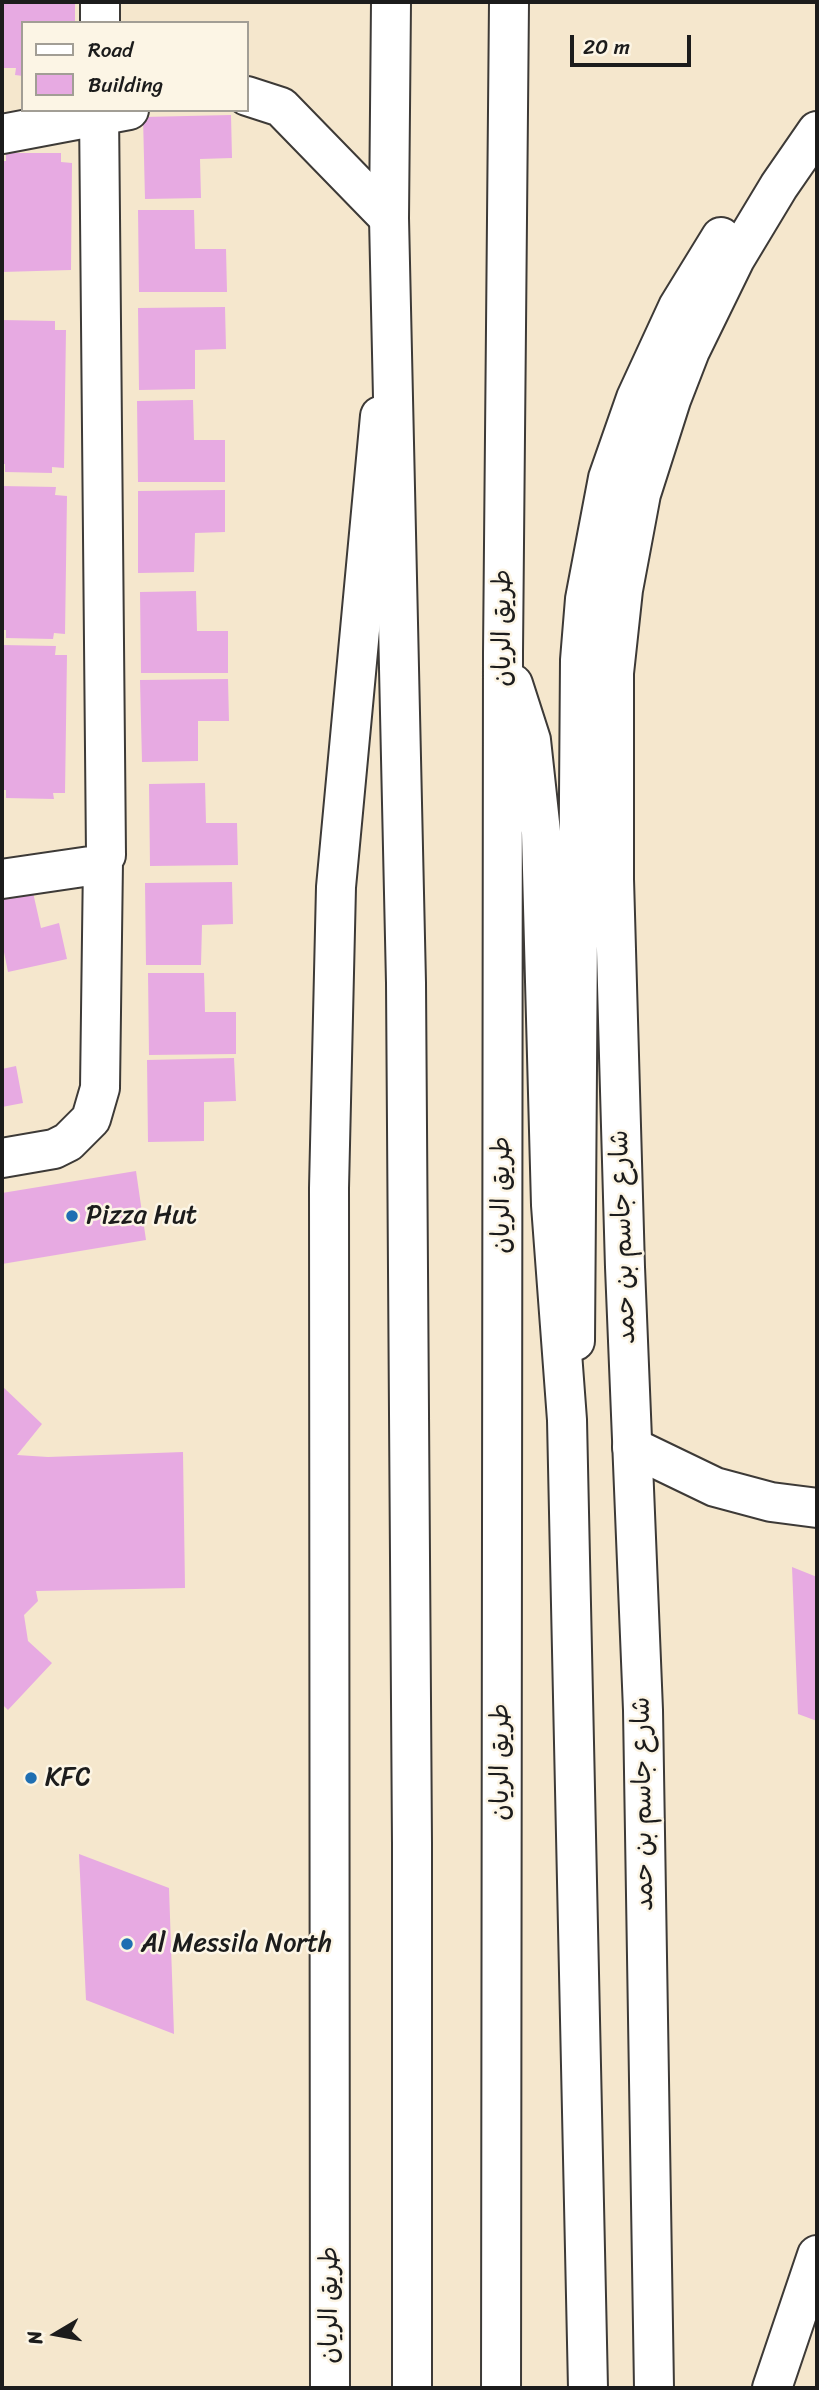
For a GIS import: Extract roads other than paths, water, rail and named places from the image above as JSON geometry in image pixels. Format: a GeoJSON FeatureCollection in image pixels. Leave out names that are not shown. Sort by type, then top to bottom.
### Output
{"type":"FeatureCollection","features":[{"type":"Feature","properties":{"kind":"main road"},"geometry":{"type":"LineString","coordinates":[[100,2],[100,21]]}},
{"type":"Feature","properties":{"kind":"main road","name":"طريق الريان"},"geometry":{"type":"LineString","coordinates":[[391,2],[389,218],[407,984],[412,2388]]}},
{"type":"Feature","properties":{"kind":"main road","name":"طريق الريان"},"geometry":{"type":"LineString","coordinates":[[501,2388],[503,652],[509,2]]}},
{"type":"Feature","properties":{"kind":"main road"},"geometry":{"type":"LineString","coordinates":[[248,96],[281,107],[389,218]]}},
{"type":"Feature","properties":{"kind":"main road"},"geometry":{"type":"LineString","coordinates":[[2,134],[109,112],[100,1088],[91,1119],[68,1142],[54,1149],[2,1158]]}},
{"type":"Feature","properties":{"kind":"main road"},"geometry":{"type":"LineString","coordinates":[[567,1420],[575,1348],[577,1283],[580,660],[585,599],[595,536],[608,478],[636,398],[678,307],[771,155],[799,124],[817,115]]}},
{"type":"Feature","properties":{"kind":"main road","name":"شارع جاسم بن حمد"},"geometry":{"type":"LineString","coordinates":[[654,2388],[643,1710],[614,866],[614,673],[623,590],[640,494],[690,351],[736,259],[779,186],[817,131]]}},
{"type":"Feature","properties":{"kind":"main road","name":"طريق الريان"},"geometry":{"type":"LineString","coordinates":[[322,2382],[332,1783],[329,1188],[336,887],[391,292]]}},
{"type":"Feature","properties":{"kind":"main road"},"geometry":{"type":"LineString","coordinates":[[503,652],[531,740],[541,832],[551,1205],[567,1420],[588,2388]]}},
{"type":"Feature","properties":{"kind":"main road"},"geometry":{"type":"LineString","coordinates":[[2,879],[97,865],[103,861]]}},
{"type":"Feature","properties":{"kind":"main road"},"geometry":{"type":"LineString","coordinates":[[632,1447],[715,1487],[771,1502],[817,1508]]}},
{"type":"Feature","properties":{"kind":"main road"},"geometry":{"type":"LineString","coordinates":[[772,2388],[817,2255]]}},
{"type":"Feature","properties":{"kind":"place","name":"Pizza Hut"},"geometry":{"type":"Point","coordinates":[72,1216]}},
{"type":"Feature","properties":{"kind":"place","name":"KFC"},"geometry":{"type":"Point","coordinates":[31,1778]}},
{"type":"Feature","properties":{"kind":"place","name":"Al Messila North"},"geometry":{"type":"Point","coordinates":[127,1944]}}]}
